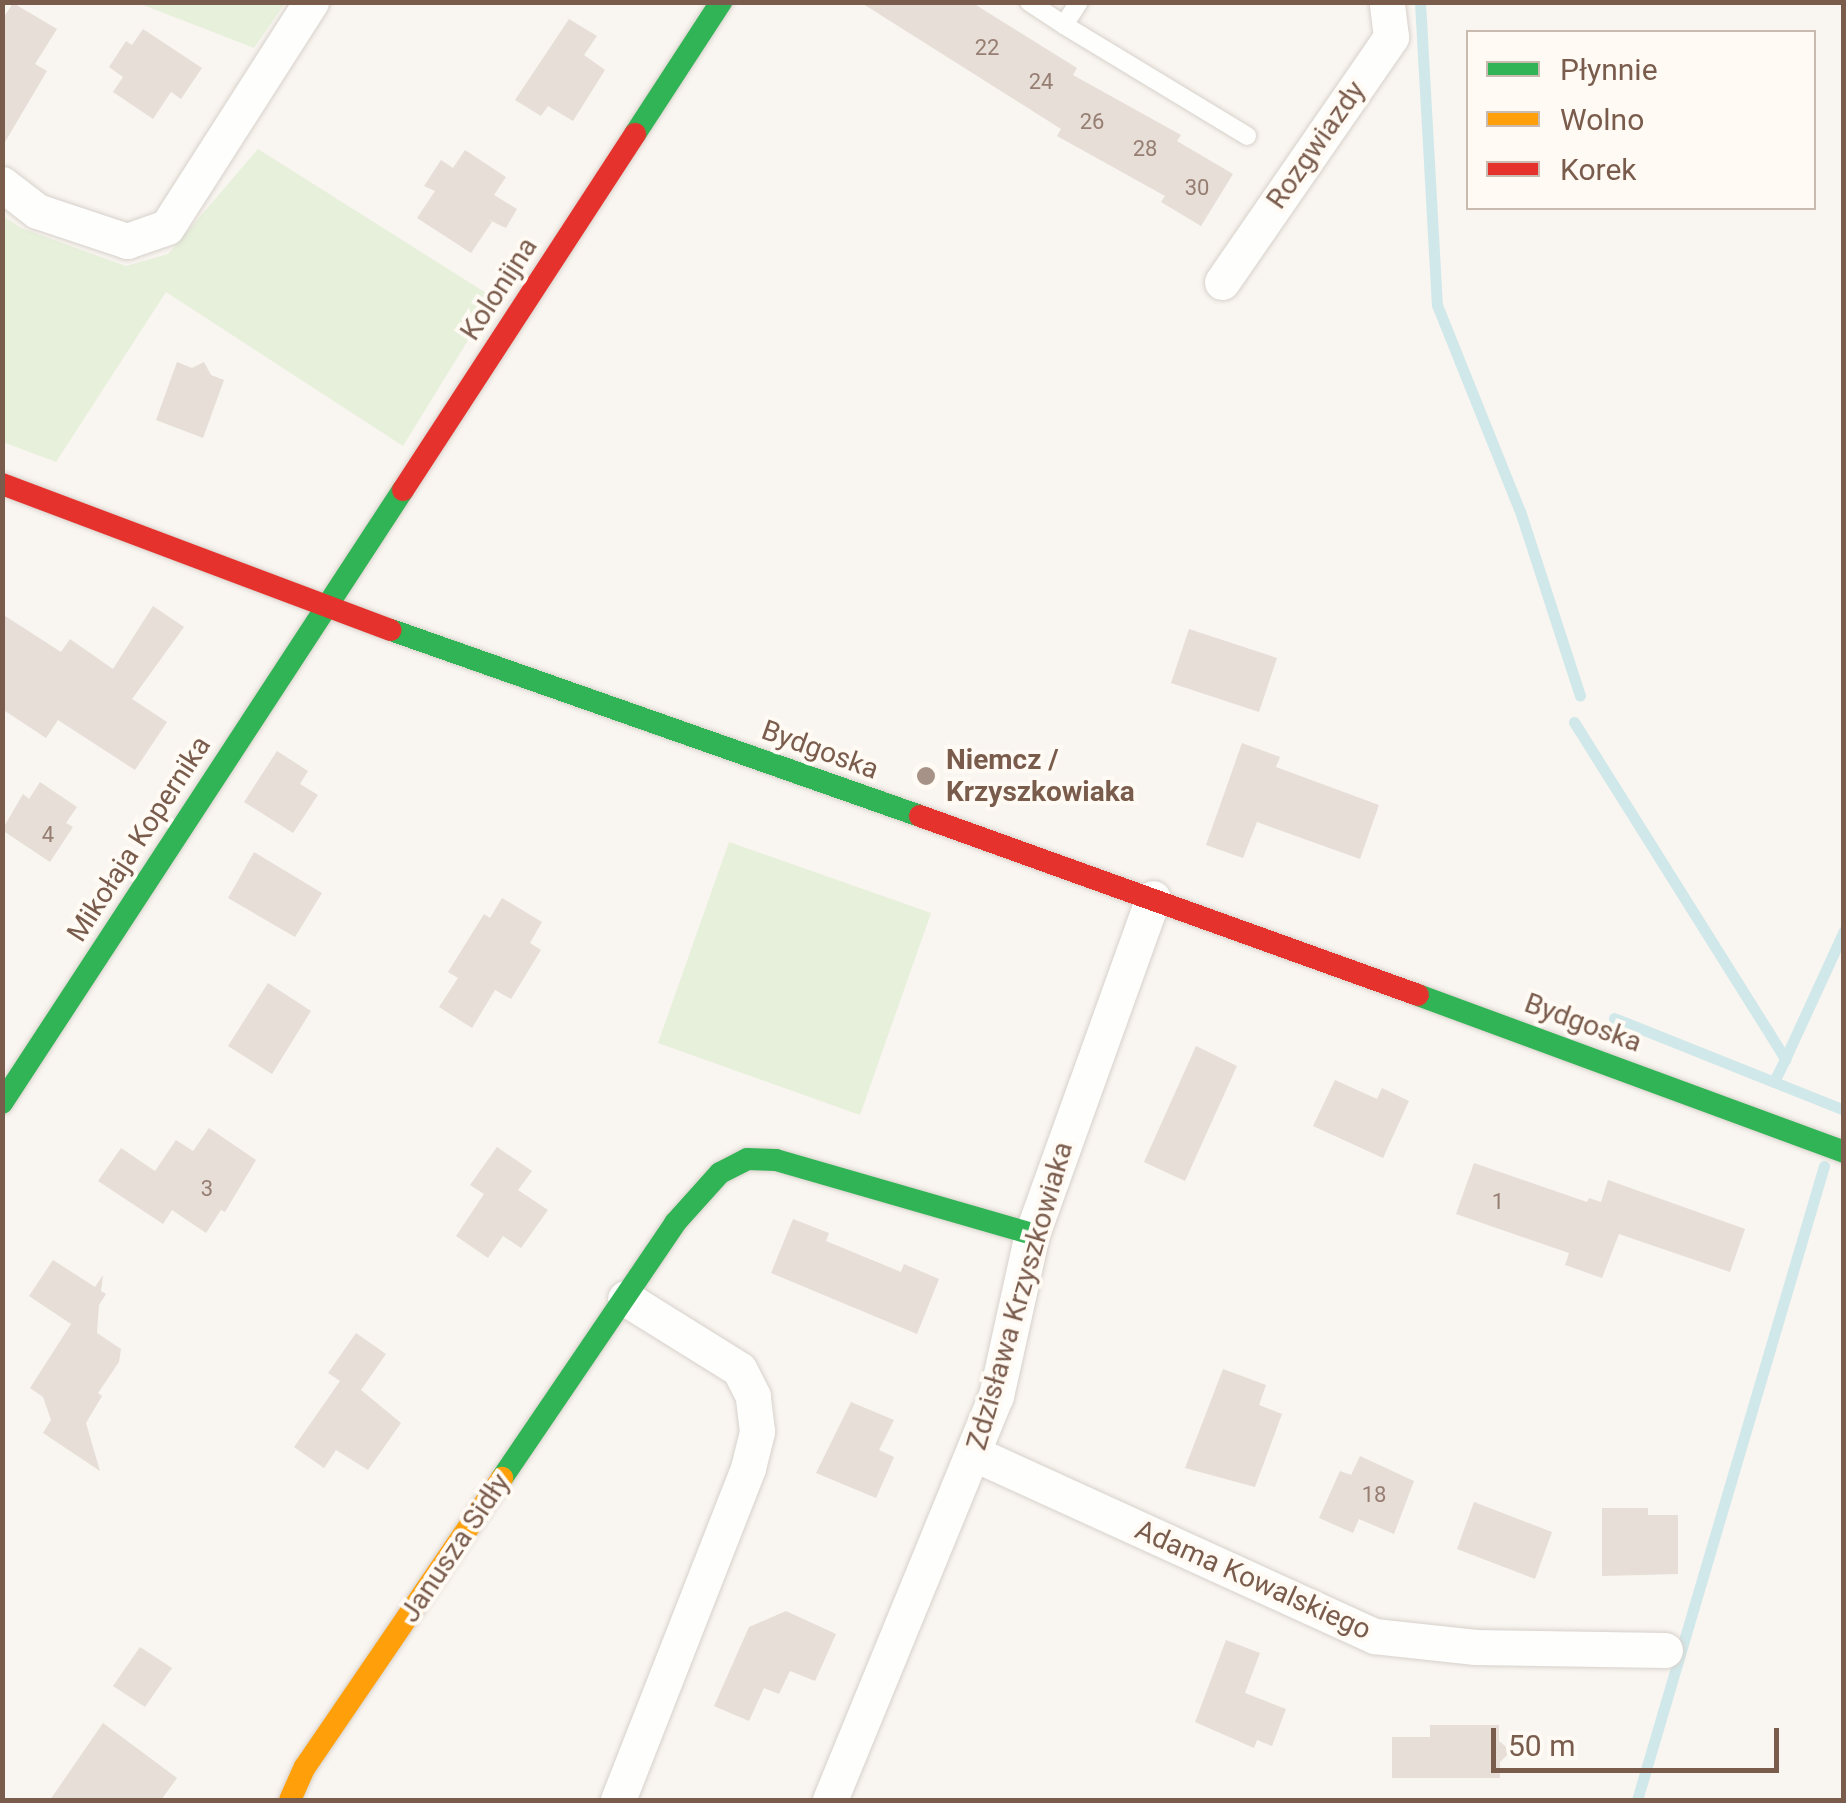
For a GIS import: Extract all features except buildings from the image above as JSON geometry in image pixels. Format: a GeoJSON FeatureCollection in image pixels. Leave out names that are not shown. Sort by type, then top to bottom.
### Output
{"type":"FeatureCollection","features":[{"type":"Feature","properties":{"kind":"street"},"geometry":{"type":"LineString","coordinates":[[2,184],[37,212],[127,242],[167,227],[311,2]]}},
{"type":"Feature","properties":{"kind":"street","name":"Kolonijna"},"geometry":{"type":"LineString","coordinates":[[326,608],[721,2]]}},
{"type":"Feature","properties":{"kind":"street","name":"Rozgwiazdy"},"geometry":{"type":"LineString","coordinates":[[1222,282],[1390,37],[1387,2]]}},
{"type":"Feature","properties":{"kind":"street","name":"Bydgoska"},"geometry":{"type":"LineString","coordinates":[[2,484],[326,608],[1154,898],[1844,1152]]}},
{"type":"Feature","properties":{"kind":"street","name":"Mikołaja Kopernika"},"geometry":{"type":"LineString","coordinates":[[2,1103],[326,608]]}},
{"type":"Feature","properties":{"kind":"street","name":"Zdzisława Krzyszkowiaka"},"geometry":{"type":"LineString","coordinates":[[830,1800],[996,1396],[1032,1234],[1154,898]]}},
{"type":"Feature","properties":{"kind":"street","name":"Janusza Sidły"},"geometry":{"type":"LineString","coordinates":[[290,1800],[305,1767],[696,1194],[720,1173],[748,1160],[776,1160],[1032,1234]]}},
{"type":"Feature","properties":{"kind":"street"},"geometry":{"type":"LineString","coordinates":[[618,1800],[736,1498],[757,1431],[752,1396],[739,1370],[625,1298]]}},
{"type":"Feature","properties":{"kind":"street","name":"Adama Kowalskiego"},"geometry":{"type":"LineString","coordinates":[[975,1454],[1374,1636],[1475,1647],[1665,1650]]}},
{"type":"Feature","properties":{"kind":"lane"},"geometry":{"type":"LineString","coordinates":[[1030,2],[1247,136]]}},
{"type":"Feature","properties":{"kind":"lane"},"geometry":{"type":"LineString","coordinates":[[1064,25],[1079,2]]}},
{"type":"Feature","properties":{"kind":"green space"},"geometry":{"type":"Polygon","coordinates":[[[138,3],[285,3],[254,48],[138,3]]]}},
{"type":"Feature","properties":{"kind":"green space"},"geometry":{"type":"Polygon","coordinates":[[[258,149],[494,298],[403,446],[166,292],[56,462],[3,442],[2,215],[21,228],[126,266],[168,254],[258,149]]]}},
{"type":"Feature","properties":{"kind":"green space"},"geometry":{"type":"Polygon","coordinates":[[[729,842],[931,913],[860,1115],[658,1043],[729,842]]]}},
{"type":"Feature","properties":{"kind":"waterway"},"geometry":{"type":"LineString","coordinates":[[1420,2],[1437,305],[1520,511],[1580,696]]}},
{"type":"Feature","properties":{"kind":"waterway"},"geometry":{"type":"LineString","coordinates":[[1574,722],[1785,1059],[1774,1082],[1842,1109]]}},
{"type":"Feature","properties":{"kind":"waterway"},"geometry":{"type":"LineString","coordinates":[[1785,1059],[1844,931]]}},
{"type":"Feature","properties":{"kind":"waterway"},"geometry":{"type":"LineString","coordinates":[[1614,1018],[1774,1082]]}},
{"type":"Feature","properties":{"kind":"waterway"},"geometry":{"type":"LineString","coordinates":[[1637,1800],[1824,1166]]}},
{"type":"Feature","properties":{"kind":"traffic: fast"},"geometry":{"type":"LineString","coordinates":[[635,134],[721,2]]}},
{"type":"Feature","properties":{"kind":"traffic: fast"},"geometry":{"type":"LineString","coordinates":[[2,1103],[403,490]]}},
{"type":"Feature","properties":{"kind":"traffic: fast"},"geometry":{"type":"LineString","coordinates":[[391,630],[920,816]]}},
{"type":"Feature","properties":{"kind":"traffic: fast"},"geometry":{"type":"LineString","coordinates":[[1418,995],[1844,1152]]}},
{"type":"Feature","properties":{"kind":"traffic: fast"},"geometry":{"type":"LineString","coordinates":[[502,1478],[675,1223],[720,1173],[747,1159],[776,1160],[1032,1234]]}},
{"type":"Feature","properties":{"kind":"traffic: slow"},"geometry":{"type":"LineString","coordinates":[[290,1800],[305,1767],[502,1478]]}},
{"type":"Feature","properties":{"kind":"traffic: jam"},"geometry":{"type":"LineString","coordinates":[[403,490],[635,134]]}},
{"type":"Feature","properties":{"kind":"traffic: jam"},"geometry":{"type":"LineString","coordinates":[[2,484],[391,630]]}},
{"type":"Feature","properties":{"kind":"traffic: jam"},"geometry":{"type":"LineString","coordinates":[[920,816],[1418,995]]}},
{"type":"Feature","properties":{"kind":"place","name":"Niemcz / Krzyszkowiaka"},"geometry":{"type":"Point","coordinates":[926,776]}}]}
